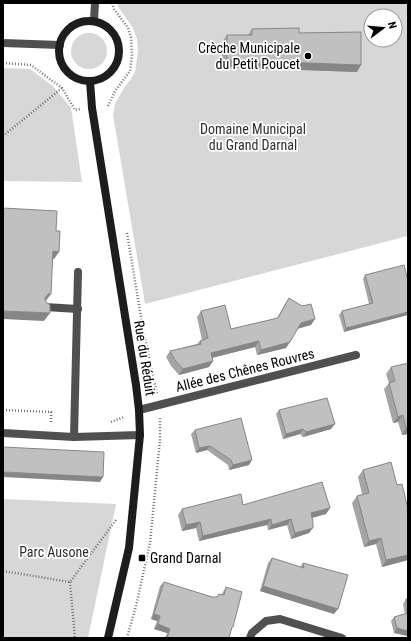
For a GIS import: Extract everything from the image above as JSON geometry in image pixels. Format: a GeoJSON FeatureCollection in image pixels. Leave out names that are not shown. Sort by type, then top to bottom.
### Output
{"type":"FeatureCollection","features":[{"type":"Feature","properties":{"kind":"street"},"geometry":{"type":"LineString","coordinates":[[94,3],[94,20]]}},
{"type":"Feature","properties":{"kind":"street"},"geometry":{"type":"LineString","coordinates":[[85,20],[94,20],[103,23],[116,36],[120,54],[113,70],[106,76],[98,80],[81,80],[66,70],[61,62],[59,54],[60,45],[63,36],[68,29],[76,23],[85,20]]}},
{"type":"Feature","properties":{"kind":"street"},"geometry":{"type":"LineString","coordinates":[[3,43],[60,45]]}},
{"type":"Feature","properties":{"kind":"street","name":"Rue du Réduit"},"geometry":{"type":"LineString","coordinates":[[90,81],[92,108],[134,370],[139,410],[140,435],[129,548],[108,638]]}},
{"type":"Feature","properties":{"kind":"street"},"geometry":{"type":"LineString","coordinates":[[74,437],[78,272]]}},
{"type":"Feature","properties":{"kind":"street"},"geometry":{"type":"LineString","coordinates":[[45,307],[78,309]]}},
{"type":"Feature","properties":{"kind":"street","name":"Allée des Chênes Rouvres"},"geometry":{"type":"LineString","coordinates":[[139,410],[356,355]]}},
{"type":"Feature","properties":{"kind":"street"},"geometry":{"type":"LineString","coordinates":[[3,434],[74,437],[140,435]]}},
{"type":"Feature","properties":{"kind":"street"},"geometry":{"type":"LineString","coordinates":[[250,638],[252,633],[266,621],[280,619],[342,638]]}},
{"type":"Feature","properties":{"kind":"path"},"geometry":{"type":"LineString","coordinates":[[108,106],[115,91],[130,71],[132,56],[131,37],[128,28],[114,9],[112,3]]}},
{"type":"Feature","properties":{"kind":"path"},"geometry":{"type":"LineString","coordinates":[[3,63],[31,64],[62,88],[76,110]]}},
{"type":"Feature","properties":{"kind":"path"},"geometry":{"type":"LineString","coordinates":[[3,136],[62,88]]}},
{"type":"Feature","properties":{"kind":"path"},"geometry":{"type":"LineString","coordinates":[[75,638],[70,582],[116,520]]}},
{"type":"Feature","properties":{"kind":"path"},"geometry":{"type":"LineString","coordinates":[[3,571],[70,582]]}},
{"type":"Feature","properties":{"kind":"green space","name":"Domaine Municipal du Grand Darnal"},"geometry":{"type":"Polygon","coordinates":[[[117,3],[408,3],[408,236],[145,304],[113,115],[115,104],[135,72],[138,51],[137,39],[133,28],[117,3]]]}},
{"type":"Feature","properties":{"kind":"green space"},"geometry":{"type":"Polygon","coordinates":[[[93,33],[102,38],[106,44],[106,58],[102,64],[93,69],[85,69],[76,64],[72,58],[71,47],[76,38],[82,34],[93,33]]]}},
{"type":"Feature","properties":{"kind":"green space"},"geometry":{"type":"Polygon","coordinates":[[[3,68],[30,69],[54,87],[71,108],[82,182],[3,181],[3,68]]]}},
{"type":"Feature","properties":{"kind":"green space","name":"Parc Ausone"},"geometry":{"type":"Polygon","coordinates":[[[3,499],[116,504],[88,638],[3,638],[3,499]]]}},
{"type":"Feature","properties":{"kind":"building"},"geometry":{"type":"Polygon","coordinates":[[[299,28],[299,33],[361,32],[361,65],[227,60],[227,35],[252,35],[252,29],[299,28]]]}},
{"type":"Feature","properties":{"kind":"building"},"geometry":{"type":"Polygon","coordinates":[[[3,208],[57,211],[56,231],[60,231],[59,252],[53,251],[51,294],[48,294],[45,298],[46,302],[50,305],[50,313],[3,311],[3,208]]]}},
{"type":"Feature","properties":{"kind":"building"},"geometry":{"type":"Polygon","coordinates":[[[404,265],[408,281],[408,312],[346,328],[342,311],[373,303],[365,275],[404,265]]]}},
{"type":"Feature","properties":{"kind":"building"},"geometry":{"type":"Polygon","coordinates":[[[289,298],[302,306],[311,304],[315,319],[301,323],[290,342],[261,350],[259,341],[211,353],[213,361],[183,369],[175,360],[170,351],[201,344],[200,341],[208,338],[201,311],[225,305],[231,329],[278,318],[289,298]]]}},
{"type":"Feature","properties":{"kind":"building"},"geometry":{"type":"Polygon","coordinates":[[[408,363],[408,428],[406,428],[403,415],[398,417],[389,383],[395,381],[391,367],[408,363]]]}},
{"type":"Feature","properties":{"kind":"building"},"geometry":{"type":"Polygon","coordinates":[[[327,398],[335,424],[306,432],[303,429],[286,434],[279,410],[327,398]]]}},
{"type":"Feature","properties":{"kind":"building"},"geometry":{"type":"Polygon","coordinates":[[[241,418],[252,460],[233,465],[231,460],[210,446],[199,448],[195,430],[241,418]]]}},
{"type":"Feature","properties":{"kind":"building"},"geometry":{"type":"Polygon","coordinates":[[[3,447],[104,452],[103,477],[3,472],[3,447]]]}},
{"type":"Feature","properties":{"kind":"building"},"geometry":{"type":"Polygon","coordinates":[[[391,462],[397,485],[402,484],[408,509],[408,555],[386,560],[381,538],[369,541],[357,496],[369,493],[363,470],[391,462]]]}},
{"type":"Feature","properties":{"kind":"building"},"geometry":{"type":"Polygon","coordinates":[[[322,482],[330,508],[311,513],[313,528],[295,533],[291,519],[272,525],[271,519],[203,536],[200,522],[186,525],[182,509],[241,494],[243,505],[322,482]]]}},
{"type":"Feature","properties":{"kind":"building"},"geometry":{"type":"Polygon","coordinates":[[[272,558],[304,568],[303,563],[348,575],[338,609],[263,586],[272,558]]]}},
{"type":"Feature","properties":{"kind":"building"},"geometry":{"type":"Polygon","coordinates":[[[164,582],[212,597],[217,597],[219,594],[224,595],[226,587],[242,592],[229,638],[167,638],[170,629],[158,624],[160,616],[154,614],[164,582]]]}},
{"type":"Feature","properties":{"kind":"building"},"geometry":{"type":"Polygon","coordinates":[[[408,613],[408,631],[397,628],[394,617],[408,613]]]}},
{"type":"Feature","properties":{"kind":"place","name":"Crèche Municipale du Petit Poucet"},"geometry":{"type":"Point","coordinates":[308,56]}},
{"type":"Feature","properties":{"kind":"place","name":"Grand Darnal"},"geometry":{"type":"Point","coordinates":[142,558]}}]}
